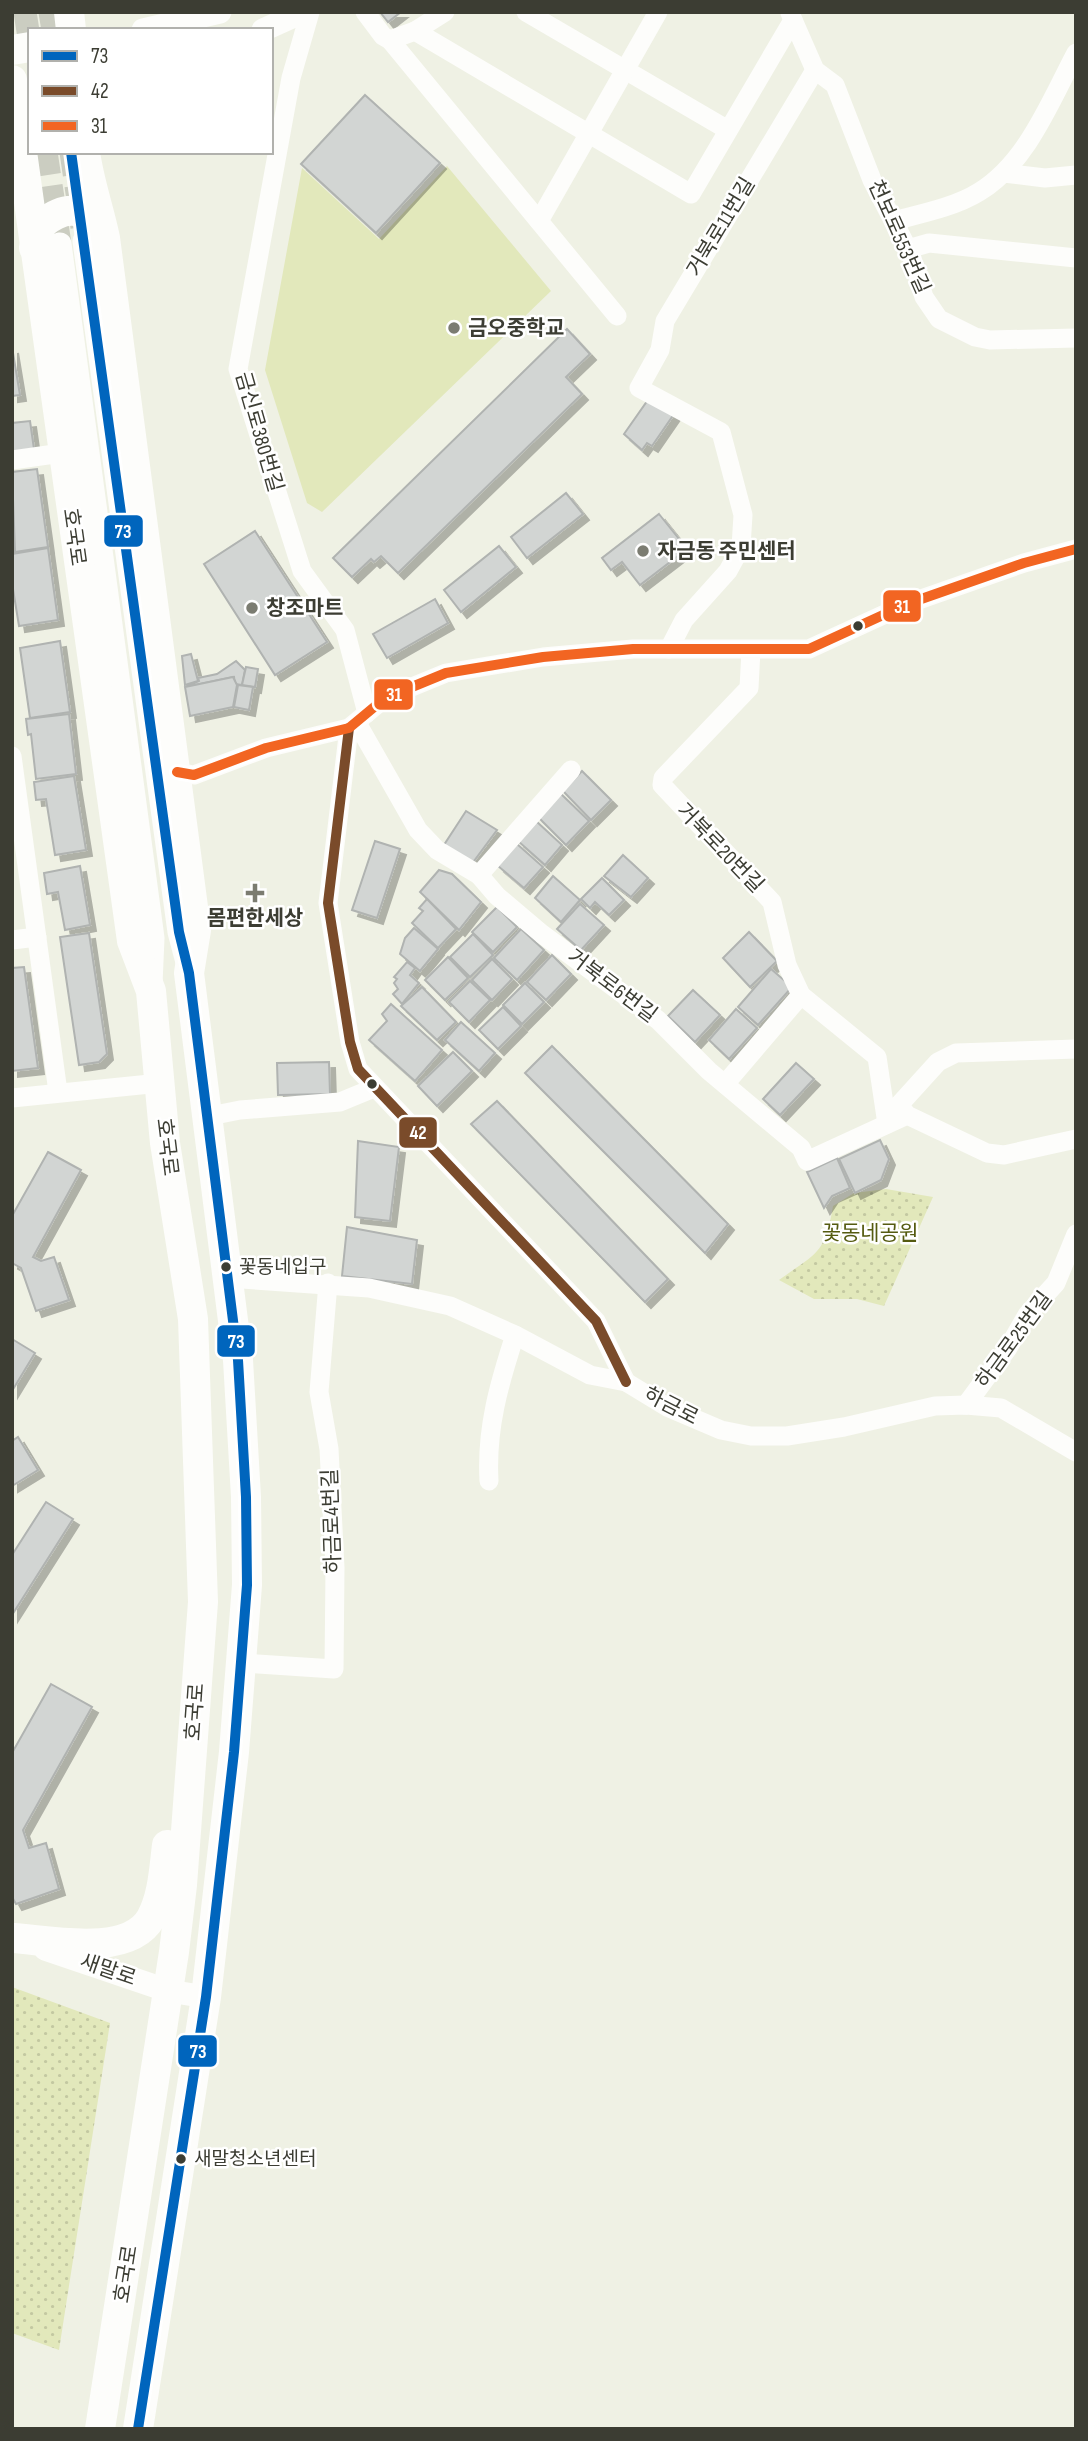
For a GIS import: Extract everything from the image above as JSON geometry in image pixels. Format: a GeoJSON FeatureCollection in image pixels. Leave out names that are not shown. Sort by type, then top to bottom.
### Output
{"type":"FeatureCollection","features":[{"type":"Feature","properties":{"kind":"main road","name":"호국로"},"geometry":{"type":"LineString","coordinates":[[12,80],[19,183],[47,246],[62,453],[132,941],[151,991],[165,1143],[193,1319],[203,1602],[182,1885],[169,1991],[100,2429]]}},
{"type":"Feature","properties":{"kind":"main road","name":"호국로"},"geometry":{"type":"LineString","coordinates":[[85,154],[177,772],[196,930],[189,973],[205,1117],[238,1360],[245,1483],[247,1585],[243,1664],[206,1997],[138,2429]]}},
{"type":"Feature","properties":{"kind":"main road"},"geometry":{"type":"LineString","coordinates":[[96,231],[100,154]]}},
{"type":"Feature","properties":{"kind":"main road"},"geometry":{"type":"LineString","coordinates":[[47,246],[42,224],[68,209],[78,210],[93,218],[96,231]]}},
{"type":"Feature","properties":{"kind":"main road"},"geometry":{"type":"LineString","coordinates":[[13,1938],[94,1943],[120,1941],[134,1936],[146,1925],[159,1897],[169,1835],[194,1725]]}},
{"type":"Feature","properties":{"kind":"street"},"geometry":{"type":"LineString","coordinates":[[152,28],[220,12]]}},
{"type":"Feature","properties":{"kind":"street"},"geometry":{"type":"LineString","coordinates":[[267,28],[303,12]]}},
{"type":"Feature","properties":{"kind":"street","name":"금신로380번길"},"geometry":{"type":"LineString","coordinates":[[310,12],[291,78],[238,369],[302,571],[345,630],[357,722]]}},
{"type":"Feature","properties":{"kind":"street"},"geometry":{"type":"LineString","coordinates":[[365,12],[617,316]]}},
{"type":"Feature","properties":{"kind":"street"},"geometry":{"type":"LineString","coordinates":[[390,40],[415,32],[445,12]]}},
{"type":"Feature","properties":{"kind":"street"},"geometry":{"type":"LineString","coordinates":[[526,12],[728,130]]}},
{"type":"Feature","properties":{"kind":"street"},"geometry":{"type":"LineString","coordinates":[[539,221],[658,12]]}},
{"type":"Feature","properties":{"kind":"street"},"geometry":{"type":"LineString","coordinates":[[415,32],[691,194],[792,15]]}},
{"type":"Feature","properties":{"kind":"street"},"geometry":{"type":"LineString","coordinates":[[792,15],[815,70]]}},
{"type":"Feature","properties":{"kind":"street"},"geometry":{"type":"LineString","coordinates":[[893,221],[978,193],[1004,173],[1037,126],[1076,53]]}},
{"type":"Feature","properties":{"kind":"street","name":"천보로553번길"},"geometry":{"type":"LineString","coordinates":[[815,70],[835,85],[872,180],[908,249],[924,298],[939,319],[990,340],[1076,338]]}},
{"type":"Feature","properties":{"kind":"street","name":"거북로11번길"},"geometry":{"type":"LineString","coordinates":[[668,649],[684,620],[728,571],[741,547],[743,515],[721,432],[639,388],[660,350],[665,321],[815,70]]}},
{"type":"Feature","properties":{"kind":"street"},"geometry":{"type":"LineString","coordinates":[[1004,173],[1045,178],[1076,175]]}},
{"type":"Feature","properties":{"kind":"street","name":"호국로"},"geometry":{"type":"LineString","coordinates":[[96,231],[179,932],[189,973]]}},
{"type":"Feature","properties":{"kind":"street"},"geometry":{"type":"LineString","coordinates":[[908,249],[929,243],[1076,258]]}},
{"type":"Feature","properties":{"kind":"street","name":"호국로"},"geometry":{"type":"LineString","coordinates":[[47,246],[153,938],[151,991]]}},
{"type":"Feature","properties":{"kind":"street"},"geometry":{"type":"LineString","coordinates":[[12,460],[62,453]]}},
{"type":"Feature","properties":{"kind":"street"},"geometry":{"type":"LineString","coordinates":[[177,772],[194,775],[266,748],[357,722],[385,698],[446,673],[543,657],[633,649],[809,649],[907,604],[1024,563],[1076,549]]}},
{"type":"Feature","properties":{"kind":"street","name":"거북로20번길"},"geometry":{"type":"LineString","coordinates":[[751,650],[749,688],[663,778],[662,785],[772,902],[787,965],[801,995],[877,1057],[887,1124]]}},
{"type":"Feature","properties":{"kind":"street"},"geometry":{"type":"LineString","coordinates":[[357,722],[328,902],[350,1042],[358,1069],[596,1321],[626,1382]]}},
{"type":"Feature","properties":{"kind":"street","name":"거북로6번길"},"geometry":{"type":"LineString","coordinates":[[357,722],[418,830],[456,864],[479,875],[498,896],[542,934],[658,1020],[725,1084],[801,1148],[807,1161],[907,1115]]}},
{"type":"Feature","properties":{"kind":"street"},"geometry":{"type":"LineString","coordinates":[[12,756],[58,1092]]}},
{"type":"Feature","properties":{"kind":"street"},"geometry":{"type":"LineString","coordinates":[[479,875],[570,770]]}},
{"type":"Feature","properties":{"kind":"street"},"geometry":{"type":"LineString","coordinates":[[12,940],[37,937]]}},
{"type":"Feature","properties":{"kind":"street"},"geometry":{"type":"LineString","coordinates":[[725,1084],[801,995]]}},
{"type":"Feature","properties":{"kind":"street"},"geometry":{"type":"LineString","coordinates":[[1076,1049],[956,1053],[938,1062],[899,1105],[907,1115],[988,1153],[1004,1155],[1076,1139]]}},
{"type":"Feature","properties":{"kind":"street"},"geometry":{"type":"LineString","coordinates":[[12,1098],[160,1083]]}},
{"type":"Feature","properties":{"kind":"street"},"geometry":{"type":"LineString","coordinates":[[205,1117],[240,1110],[340,1102],[374,1088]]}},
{"type":"Feature","properties":{"kind":"street","name":"하금로25번길"},"geometry":{"type":"LineString","coordinates":[[966,1405],[1008,1348],[1027,1315],[1056,1283],[1076,1234]]}},
{"type":"Feature","properties":{"kind":"street","name":"하금로"},"geometry":{"type":"LineString","coordinates":[[227,1278],[328,1283],[369,1288],[450,1306],[514,1335],[590,1375],[626,1382],[667,1407],[720,1430],[751,1436],[787,1436],[844,1427],[935,1406],[966,1405],[1001,1408],[1076,1452]]}},
{"type":"Feature","properties":{"kind":"street","name":"하금로4번길"},"geometry":{"type":"LineString","coordinates":[[243,1664],[334,1668],[335,1568],[329,1449],[319,1392],[328,1283]]}},
{"type":"Feature","properties":{"kind":"street"},"geometry":{"type":"LineString","coordinates":[[489,1480],[487,1453],[494,1402],[514,1335]]}},
{"type":"Feature","properties":{"kind":"street","name":"새말로"},"geometry":{"type":"LineString","coordinates":[[13,1938],[169,1991],[206,1997]]}},
{"type":"Feature","properties":{"kind":"green space"},"geometry":{"type":"Polygon","coordinates":[[[447,166],[551,291],[322,512],[307,503],[265,370],[302,168],[379,239],[447,166]]]}},
{"type":"Feature","properties":{"kind":"green space","name":"꽃동네공원"},"geometry":{"type":"Polygon","coordinates":[[[886,1189],[933,1197],[884,1306],[857,1299],[814,1299],[779,1280],[817,1251],[826,1234],[833,1206],[854,1193],[886,1189]]]}},
{"type":"Feature","properties":{"kind":"green space"},"geometry":{"type":"Polygon","coordinates":[[[12,1987],[110,2023],[59,2350],[12,2333],[12,1987]]]}},
{"type":"Feature","properties":{"kind":"building"},"geometry":{"type":"Polygon","coordinates":[[[380,12],[401,12],[388,22],[380,12]]]}},
{"type":"Feature","properties":{"kind":"building"},"geometry":{"type":"Polygon","coordinates":[[[365,95],[440,163],[376,233],[301,164],[365,95]]]}},
{"type":"Feature","properties":{"kind":"building"},"geometry":{"type":"Polygon","coordinates":[[[567,329],[590,354],[566,377],[582,394],[398,573],[381,556],[374,562],[371,559],[352,577],[333,558],[567,329]]]}},
{"type":"Feature","properties":{"kind":"building"},"geometry":{"type":"Polygon","coordinates":[[[12,347],[20,395],[12,396],[12,347]]]}},
{"type":"Feature","properties":{"kind":"building"},"geometry":{"type":"Polygon","coordinates":[[[650,397],[674,414],[652,446],[647,443],[642,450],[624,434],[650,397]]]}},
{"type":"Feature","properties":{"kind":"building"},"geometry":{"type":"Polygon","coordinates":[[[30,421],[34,449],[12,452],[12,423],[30,421]]]}},
{"type":"Feature","properties":{"kind":"building"},"geometry":{"type":"Polygon","coordinates":[[[37,469],[48,547],[15,552],[12,472],[37,469]]]}},
{"type":"Feature","properties":{"kind":"building"},"geometry":{"type":"Polygon","coordinates":[[[566,493],[583,514],[527,558],[511,537],[566,493]]]}},
{"type":"Feature","properties":{"kind":"building"},"geometry":{"type":"Polygon","coordinates":[[[659,514],[687,549],[640,585],[622,562],[611,570],[602,558],[659,514]]]}},
{"type":"Feature","properties":{"kind":"building"},"geometry":{"type":"Polygon","coordinates":[[[255,531],[327,642],[275,675],[204,564],[255,531]]]}},
{"type":"Feature","properties":{"kind":"building"},"geometry":{"type":"Polygon","coordinates":[[[499,546],[516,567],[461,612],[444,590],[499,546]]]}},
{"type":"Feature","properties":{"kind":"building"},"geometry":{"type":"Polygon","coordinates":[[[48,548],[58,620],[19,626],[12,583],[12,554],[48,548]]]}},
{"type":"Feature","properties":{"kind":"building"},"geometry":{"type":"Polygon","coordinates":[[[435,599],[448,623],[387,658],[373,634],[435,599]]]}},
{"type":"Feature","properties":{"kind":"building"},"geometry":{"type":"Polygon","coordinates":[[[60,641],[70,712],[30,718],[20,648],[60,641]]]}},
{"type":"Feature","properties":{"kind":"building"},"geometry":{"type":"Polygon","coordinates":[[[191,654],[198,681],[185,685],[182,656],[191,654]]]}},
{"type":"Feature","properties":{"kind":"building"},"geometry":{"type":"Polygon","coordinates":[[[236,661],[245,670],[242,685],[235,684],[234,677],[185,687],[199,681],[198,678],[217,674],[236,661]]]}},
{"type":"Feature","properties":{"kind":"building"},"geometry":{"type":"Polygon","coordinates":[[[246,667],[258,669],[255,687],[242,685],[246,667]]]}},
{"type":"Feature","properties":{"kind":"building"},"geometry":{"type":"Polygon","coordinates":[[[233,677],[237,685],[233,707],[190,716],[185,687],[233,677]]]}},
{"type":"Feature","properties":{"kind":"building"},"geometry":{"type":"Polygon","coordinates":[[[238,685],[253,687],[249,710],[234,707],[238,685]]]}},
{"type":"Feature","properties":{"kind":"building"},"geometry":{"type":"Polygon","coordinates":[[[69,714],[76,774],[36,779],[31,734],[28,735],[26,719],[69,714]]]}},
{"type":"Feature","properties":{"kind":"building"},"geometry":{"type":"Polygon","coordinates":[[[582,771],[611,800],[591,820],[563,791],[582,771]]]}},
{"type":"Feature","properties":{"kind":"building"},"geometry":{"type":"Polygon","coordinates":[[[74,776],[86,850],[55,855],[46,799],[36,800],[34,782],[74,776]]]}},
{"type":"Feature","properties":{"kind":"building"},"geometry":{"type":"Polygon","coordinates":[[[559,792],[589,821],[566,845],[537,816],[559,792]]]}},
{"type":"Feature","properties":{"kind":"building"},"geometry":{"type":"Polygon","coordinates":[[[466,811],[497,830],[471,865],[442,848],[466,811]]]}},
{"type":"Feature","properties":{"kind":"building"},"geometry":{"type":"Polygon","coordinates":[[[536,821],[562,845],[545,865],[518,841],[536,821]]]}},
{"type":"Feature","properties":{"kind":"building"},"geometry":{"type":"Polygon","coordinates":[[[375,841],[400,849],[377,918],[352,910],[375,841]]]}},
{"type":"Feature","properties":{"kind":"building"},"geometry":{"type":"Polygon","coordinates":[[[517,844],[543,867],[524,888],[498,866],[517,844]]]}},
{"type":"Feature","properties":{"kind":"building"},"geometry":{"type":"Polygon","coordinates":[[[623,855],[648,878],[631,897],[604,876],[623,855]]]}},
{"type":"Feature","properties":{"kind":"building"},"geometry":{"type":"Polygon","coordinates":[[[80,866],[90,925],[65,930],[58,892],[47,894],[44,873],[80,866]]]}},
{"type":"Feature","properties":{"kind":"building"},"geometry":{"type":"Polygon","coordinates":[[[439,870],[452,874],[481,902],[459,930],[420,892],[439,870]]]}},
{"type":"Feature","properties":{"kind":"building"},"geometry":{"type":"Polygon","coordinates":[[[553,876],[580,900],[561,922],[535,898],[553,876]]]}},
{"type":"Feature","properties":{"kind":"building"},"geometry":{"type":"Polygon","coordinates":[[[602,878],[624,900],[609,915],[595,902],[590,908],[581,899],[602,878]]]}},
{"type":"Feature","properties":{"kind":"building"},"geometry":{"type":"Polygon","coordinates":[[[427,899],[456,929],[438,948],[412,923],[423,911],[419,908],[427,899]]]}},
{"type":"Feature","properties":{"kind":"building"},"geometry":{"type":"Polygon","coordinates":[[[580,904],[604,925],[581,950],[557,929],[580,904]]]}},
{"type":"Feature","properties":{"kind":"building"},"geometry":{"type":"Polygon","coordinates":[[[497,907],[517,927],[493,952],[472,932],[497,907]]]}},
{"type":"Feature","properties":{"kind":"building"},"geometry":{"type":"Polygon","coordinates":[[[414,928],[438,949],[420,971],[400,954],[405,938],[414,928]]]}},
{"type":"Feature","properties":{"kind":"building"},"geometry":{"type":"Polygon","coordinates":[[[521,929],[544,950],[517,980],[494,958],[521,929]]]}},
{"type":"Feature","properties":{"kind":"building"},"geometry":{"type":"Polygon","coordinates":[[[749,932],[777,961],[750,987],[723,958],[749,932]]]}},
{"type":"Feature","properties":{"kind":"building"},"geometry":{"type":"Polygon","coordinates":[[[89,933],[107,1054],[99,1062],[79,1065],[60,937],[89,933]]]}},
{"type":"Feature","properties":{"kind":"building"},"geometry":{"type":"Polygon","coordinates":[[[473,934],[493,955],[470,977],[450,957],[473,934]]]}},
{"type":"Feature","properties":{"kind":"building"},"geometry":{"type":"Polygon","coordinates":[[[552,955],[571,974],[546,1000],[527,982],[552,955]]]}},
{"type":"Feature","properties":{"kind":"building"},"geometry":{"type":"Polygon","coordinates":[[[448,957],[468,978],[445,1000],[425,980],[448,957]]]}},
{"type":"Feature","properties":{"kind":"building"},"geometry":{"type":"Polygon","coordinates":[[[492,959],[512,979],[492,1000],[472,980],[492,959]]]}},
{"type":"Feature","properties":{"kind":"building"},"geometry":{"type":"Polygon","coordinates":[[[407,962],[415,968],[410,975],[419,983],[402,1004],[393,994],[398,989],[394,983],[397,979],[394,977],[407,962]]]}},
{"type":"Feature","properties":{"kind":"building"},"geometry":{"type":"Polygon","coordinates":[[[24,967],[38,1068],[12,1071],[12,968],[24,967]]]}},
{"type":"Feature","properties":{"kind":"building"},"geometry":{"type":"Polygon","coordinates":[[[771,969],[792,987],[758,1025],[738,1007],[771,969]]]}},
{"type":"Feature","properties":{"kind":"building"},"geometry":{"type":"Polygon","coordinates":[[[470,981],[490,1000],[469,1022],[449,1002],[470,981]]]}},
{"type":"Feature","properties":{"kind":"building"},"geometry":{"type":"Polygon","coordinates":[[[525,983],[544,1002],[522,1024],[503,1005],[525,983]]]}},
{"type":"Feature","properties":{"kind":"building"},"geometry":{"type":"Polygon","coordinates":[[[422,987],[456,1022],[437,1040],[401,1006],[422,987]]]}},
{"type":"Feature","properties":{"kind":"building"},"geometry":{"type":"Polygon","coordinates":[[[693,990],[720,1015],[695,1042],[668,1016],[693,990]]]}},
{"type":"Feature","properties":{"kind":"building"},"geometry":{"type":"Polygon","coordinates":[[[391,1004],[442,1050],[415,1081],[369,1040],[387,1021],[382,1014],[391,1004]]]}},
{"type":"Feature","properties":{"kind":"building"},"geometry":{"type":"Polygon","coordinates":[[[503,1007],[521,1026],[498,1049],[479,1030],[503,1007]]]}},
{"type":"Feature","properties":{"kind":"building"},"geometry":{"type":"Polygon","coordinates":[[[736,1009],[757,1028],[729,1059],[709,1040],[736,1009]]]}},
{"type":"Feature","properties":{"kind":"building"},"geometry":{"type":"Polygon","coordinates":[[[461,1022],[495,1053],[479,1071],[445,1040],[461,1022]]]}},
{"type":"Feature","properties":{"kind":"building"},"geometry":{"type":"Polygon","coordinates":[[[552,1046],[728,1224],[705,1253],[525,1073],[552,1046]]]}},
{"type":"Feature","properties":{"kind":"building"},"geometry":{"type":"Polygon","coordinates":[[[453,1052],[472,1071],[437,1106],[418,1086],[453,1052]]]}},
{"type":"Feature","properties":{"kind":"building"},"geometry":{"type":"Polygon","coordinates":[[[329,1062],[330,1094],[278,1095],[277,1063],[329,1062]]]}},
{"type":"Feature","properties":{"kind":"building"},"geometry":{"type":"Polygon","coordinates":[[[796,1063],[814,1079],[780,1115],[763,1099],[796,1063]]]}},
{"type":"Feature","properties":{"kind":"building"},"geometry":{"type":"Polygon","coordinates":[[[497,1101],[668,1279],[645,1302],[471,1124],[497,1101]]]}},
{"type":"Feature","properties":{"kind":"building"},"geometry":{"type":"Polygon","coordinates":[[[880,1140],[889,1159],[881,1180],[855,1193],[839,1159],[880,1140]]]}},
{"type":"Feature","properties":{"kind":"building"},"geometry":{"type":"Polygon","coordinates":[[[358,1141],[399,1147],[390,1221],[355,1217],[358,1141]]]}},
{"type":"Feature","properties":{"kind":"building"},"geometry":{"type":"Polygon","coordinates":[[[48,1152],[81,1170],[33,1257],[41,1261],[54,1257],[69,1300],[36,1311],[21,1268],[12,1263],[12,1216],[48,1152]]]}},
{"type":"Feature","properties":{"kind":"building"},"geometry":{"type":"Polygon","coordinates":[[[837,1158],[850,1188],[832,1196],[824,1208],[807,1172],[837,1158]]]}},
{"type":"Feature","properties":{"kind":"building"},"geometry":{"type":"Polygon","coordinates":[[[347,1227],[417,1240],[412,1284],[342,1276],[347,1227]]]}},
{"type":"Feature","properties":{"kind":"building"},"geometry":{"type":"Polygon","coordinates":[[[12,1339],[35,1353],[12,1391],[12,1339]]]}},
{"type":"Feature","properties":{"kind":"building"},"geometry":{"type":"Polygon","coordinates":[[[18,1437],[38,1470],[12,1486],[12,1441],[18,1437]]]}},
{"type":"Feature","properties":{"kind":"building"},"geometry":{"type":"Polygon","coordinates":[[[46,1502],[73,1519],[12,1615],[12,1555],[46,1502]]]}},
{"type":"Feature","properties":{"kind":"building"},"geometry":{"type":"Polygon","coordinates":[[[51,1684],[92,1707],[23,1830],[29,1848],[46,1843],[59,1889],[16,1904],[12,1897],[12,1753],[51,1684]]]}},
{"type":"Feature","properties":{"kind":"tunnel"},"geometry":{"type":"LineString","coordinates":[[25,12],[28,31]]}},
{"type":"Feature","properties":{"kind":"tunnel"},"geometry":{"type":"LineString","coordinates":[[50,12],[53,28]]}},
{"type":"Feature","properties":{"kind":"tunnel"},"geometry":{"type":"LineString","coordinates":[[46,154],[60,244]]}},
{"type":"Feature","properties":{"kind":"tunnel"},"geometry":{"type":"LineString","coordinates":[[71,154],[82,227]]}},
{"type":"Feature","properties":{"kind":"transit line","name":"73"},"geometry":{"type":"LineString","coordinates":[[71,154],[179,932],[189,973],[238,1360],[246,1497],[247,1585],[234,1752],[206,1997],[138,2429]]}},
{"type":"Feature","properties":{"kind":"transit line","name":"31"},"geometry":{"type":"LineString","coordinates":[[177,772],[194,775],[266,748],[349,728],[385,698],[446,673],[543,657],[633,649],[809,649],[907,604],[1024,563],[1076,549]]}},
{"type":"Feature","properties":{"kind":"transit line","name":"42"},"geometry":{"type":"LineString","coordinates":[[349,728],[328,903],[350,1042],[358,1069],[596,1321],[626,1382]]}},
{"type":"Feature","properties":{"kind":"place","name":"금오중학교"},"geometry":{"type":"Point","coordinates":[454,328]}},
{"type":"Feature","properties":{"kind":"place","name":"자금동 주민센터"},"geometry":{"type":"Point","coordinates":[643,551]}},
{"type":"Feature","properties":{"kind":"place","name":"창조마트"},"geometry":{"type":"Point","coordinates":[252,608]}},
{"type":"Feature","properties":{"kind":"place","name":"몸편한세상"},"geometry":{"type":"Point","coordinates":[255,893]}},
{"type":"Feature","properties":{"kind":"place","name":"꽃동네입구"},"geometry":{"type":"Point","coordinates":[226,1267]}},
{"type":"Feature","properties":{"kind":"place","name":"새말청소년센터"},"geometry":{"type":"Point","coordinates":[181,2159]}}]}
